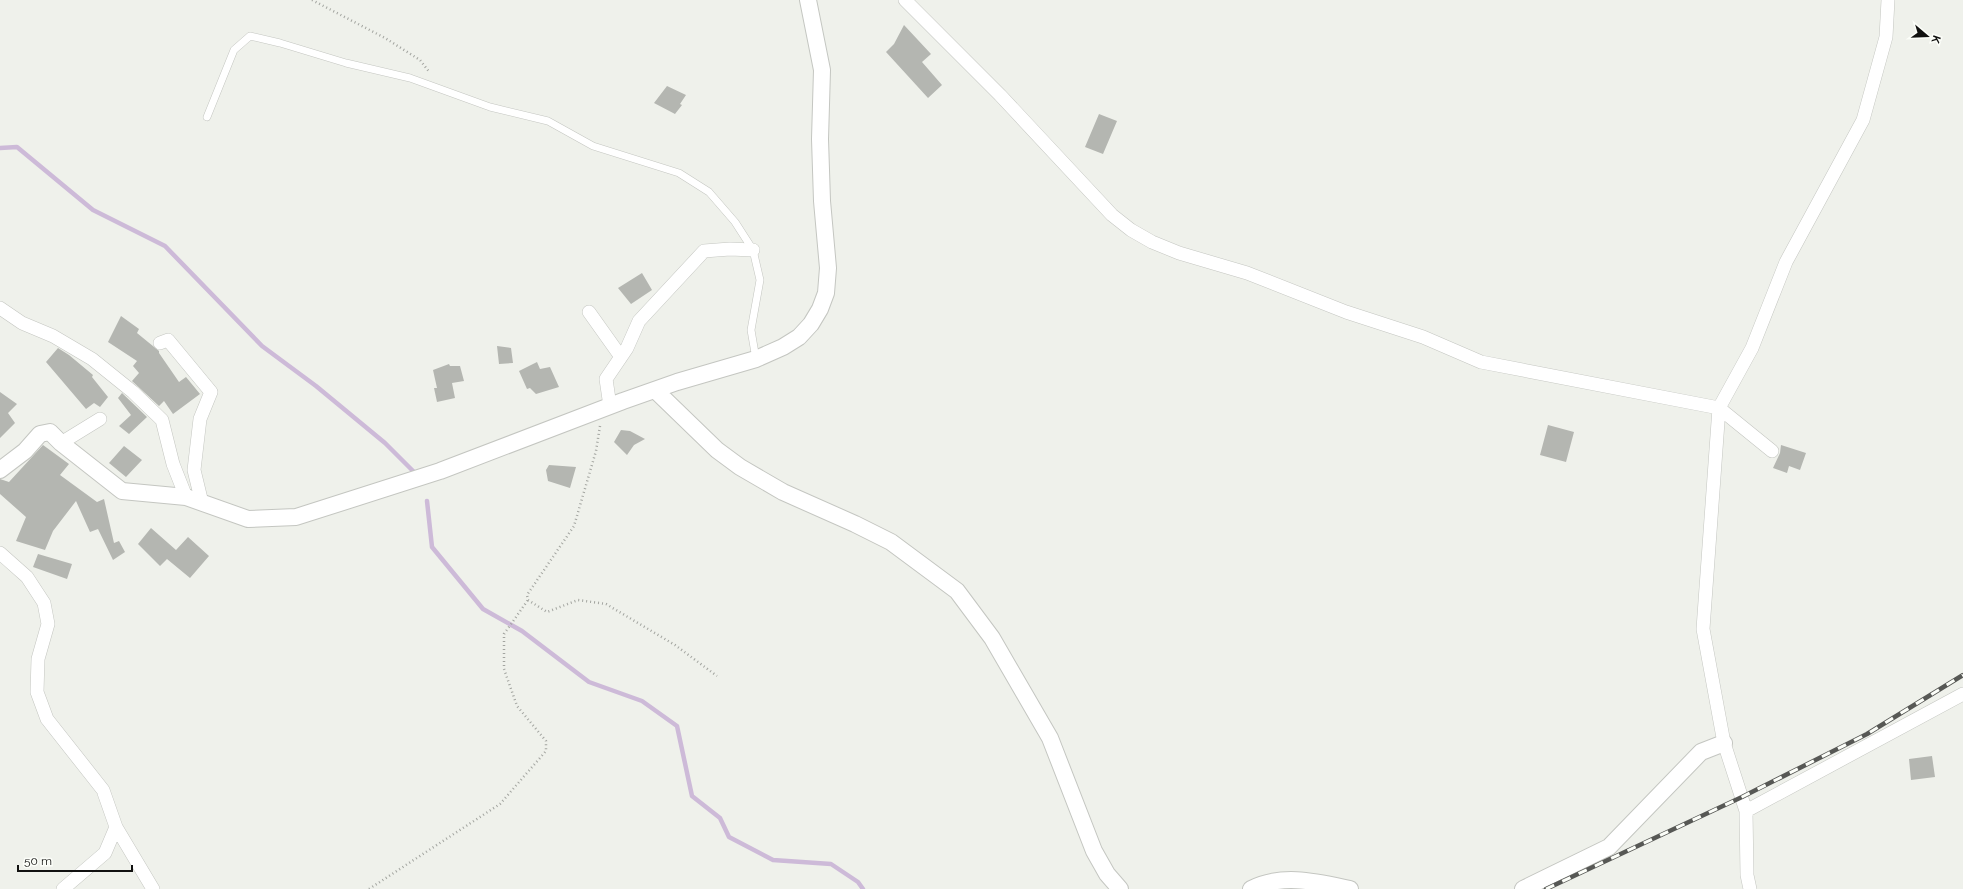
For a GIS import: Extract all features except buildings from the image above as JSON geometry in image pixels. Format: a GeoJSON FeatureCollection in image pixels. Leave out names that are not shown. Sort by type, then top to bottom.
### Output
{"type":"FeatureCollection","features":[{"type":"Feature","properties":{"kind":"street"},"geometry":{"type":"LineString","coordinates":[[0,470],[25,450],[40,434],[50,432],[122,491],[186,497],[248,519],[296,518],[440,471],[607,407],[655,390],[756,359],[783,347],[799,337],[811,324],[820,309],[826,293],[828,268],[822,201],[820,139],[822,70],[808,0]]}},
{"type":"Feature","properties":{"kind":"street"},"geometry":{"type":"LineString","coordinates":[[905,0],[1000,95],[1112,215],[1130,230],[1152,242],[1179,253],[1247,273],[1346,312],[1423,337],[1481,362],[1719,408],[1772,452]]}},
{"type":"Feature","properties":{"kind":"street"},"geometry":{"type":"LineString","coordinates":[[1750,889],[1747,875],[1746,811],[1724,743],[1703,629],[1719,408],[1752,348],[1786,262],[1863,120],[1886,37],[1888,0]]}},
{"type":"Feature","properties":{"kind":"street"},"geometry":{"type":"LineString","coordinates":[[607,407],[606,379],[627,348],[639,321],[704,252],[730,249],[753,250]]}},
{"type":"Feature","properties":{"kind":"street"},"geometry":{"type":"LineString","coordinates":[[0,308],[22,323],[53,336],[92,359],[133,392],[162,420],[173,464],[186,497]]}},
{"type":"Feature","properties":{"kind":"street"},"geometry":{"type":"LineString","coordinates":[[589,312],[621,357]]}},
{"type":"Feature","properties":{"kind":"street"},"geometry":{"type":"LineString","coordinates":[[160,343],[168,340],[211,392],[200,418],[194,470],[202,503]]}},
{"type":"Feature","properties":{"kind":"street"},"geometry":{"type":"LineString","coordinates":[[655,390],[716,450],[740,467],[783,492],[855,524],[891,542],[957,591],[992,638],[1050,738],[1094,851],[1107,874],[1120,889]]}},
{"type":"Feature","properties":{"kind":"street"},"geometry":{"type":"LineString","coordinates":[[62,443],[100,419]]}},
{"type":"Feature","properties":{"kind":"street"},"geometry":{"type":"LineString","coordinates":[[0,553],[27,577],[44,603],[48,624],[38,659],[37,692],[47,719],[103,790],[116,827],[153,889]]}},
{"type":"Feature","properties":{"kind":"street"},"geometry":{"type":"LineString","coordinates":[[1746,811],[1963,694]]}},
{"type":"Feature","properties":{"kind":"street"},"geometry":{"type":"LineString","coordinates":[[1523,889],[1609,847],[1701,752],[1724,743]]}},
{"type":"Feature","properties":{"kind":"street"},"geometry":{"type":"LineString","coordinates":[[63,889],[105,853],[116,827]]}},
{"type":"Feature","properties":{"kind":"street"},"geometry":{"type":"LineString","coordinates":[[1251,889],[1263,883],[1294,880],[1317,882],[1350,889]]}},
{"type":"Feature","properties":{"kind":"lane"},"geometry":{"type":"LineString","coordinates":[[207,117],[234,50],[250,36],[280,43],[346,63],[410,78],[490,107],[548,121],[593,146],[679,173],[709,192],[735,222],[753,250],[760,280],[751,330],[756,359]]}},
{"type":"Feature","properties":{"kind":"path"},"geometry":{"type":"LineString","coordinates":[[312,0],[385,38],[420,60],[444,90]]}},
{"type":"Feature","properties":{"kind":"path"},"geometry":{"type":"LineString","coordinates":[[369,889],[500,804],[546,750],[546,741],[517,706],[504,669],[504,633],[528,600],[527,595],[574,526],[607,407]]}},
{"type":"Feature","properties":{"kind":"path"},"geometry":{"type":"LineString","coordinates":[[528,600],[548,612],[578,600],[606,604],[675,646],[717,676]]}},
{"type":"Feature","properties":{"kind":"waterway"},"geometry":{"type":"LineString","coordinates":[[0,148],[17,147],[93,210],[165,246],[262,346],[316,386],[385,443],[417,475]]}},
{"type":"Feature","properties":{"kind":"waterway"},"geometry":{"type":"LineString","coordinates":[[427,501],[432,547],[483,609],[522,631],[589,682],[642,701],[677,726],[692,796],[720,818],[729,837],[773,860],[831,864],[858,882],[863,889]]}},
{"type":"Feature","properties":{"kind":"railway"},"geometry":{"type":"LineString","coordinates":[[1546,889],[1742,797],[1867,734],[1963,675]]}}]}
